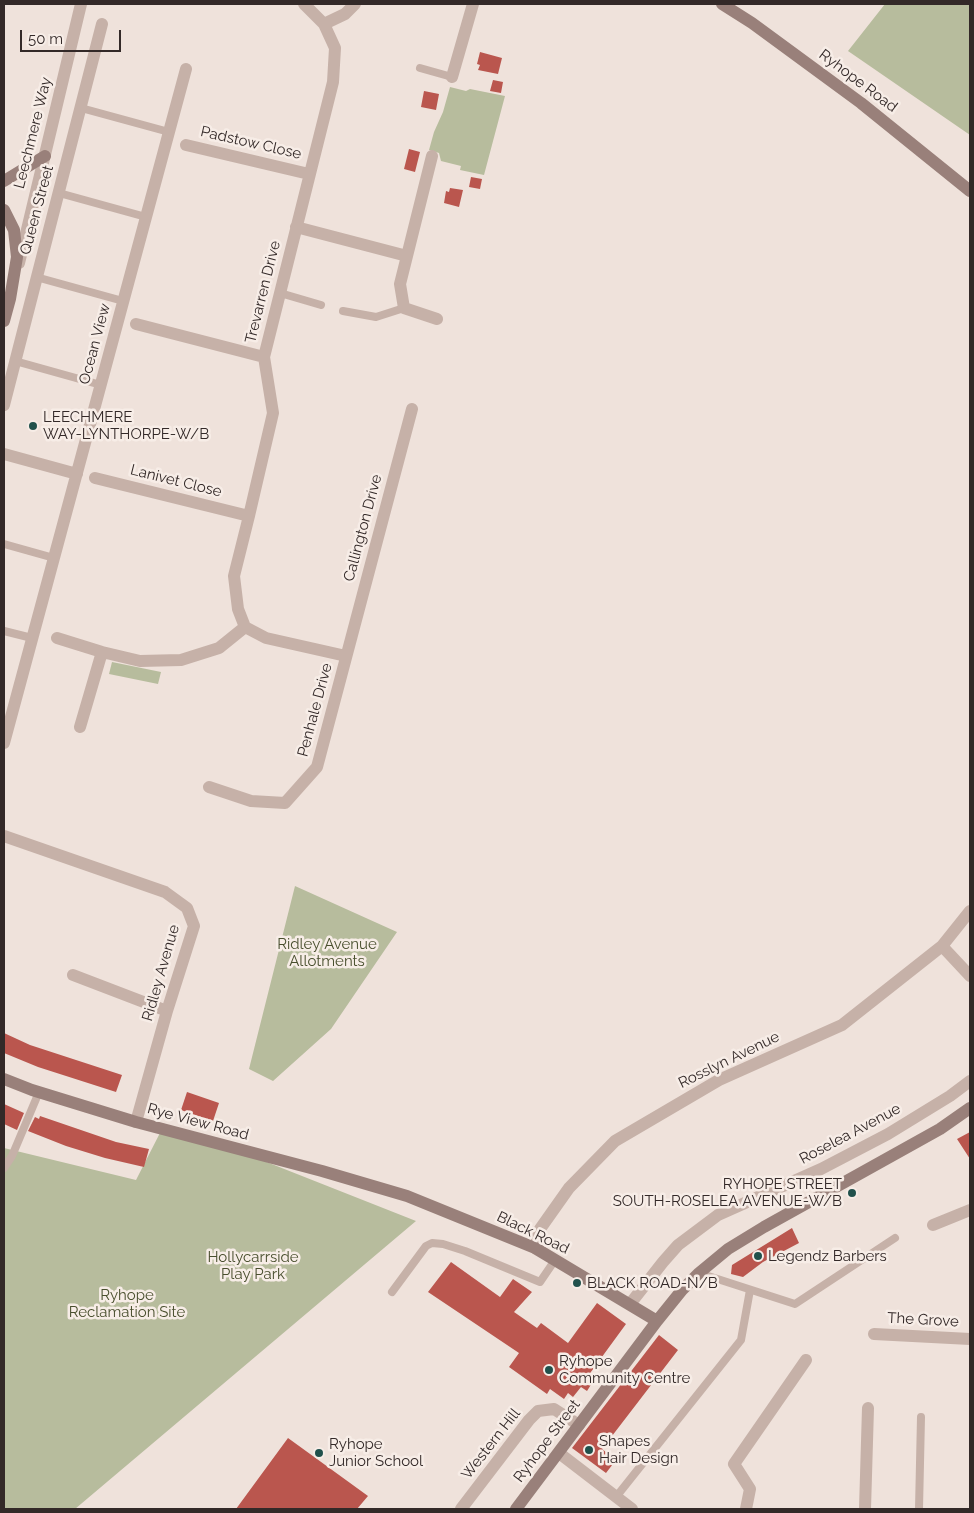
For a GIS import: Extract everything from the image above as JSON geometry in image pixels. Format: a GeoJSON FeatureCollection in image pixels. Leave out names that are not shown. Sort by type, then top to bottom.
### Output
{"type":"FeatureCollection","features":[{"type":"Feature","properties":{"kind":"main road","name":"Ryhope Road"},"geometry":{"type":"LineString","coordinates":[[722,4],[752,23],[861,102],[970,191]]}},
{"type":"Feature","properties":{"kind":"main road"},"geometry":{"type":"LineString","coordinates":[[4,181],[45,156]]}},
{"type":"Feature","properties":{"kind":"main road"},"geometry":{"type":"LineString","coordinates":[[4,210],[14,230],[17,257],[10,299],[4,321]]}},
{"type":"Feature","properties":{"kind":"main road","name":"Rye View Road"},"geometry":{"type":"LineString","coordinates":[[4,1079],[39,1092],[136,1122],[387,1190]]}},
{"type":"Feature","properties":{"kind":"main road","name":"Ryhope Street"},"geometry":{"type":"LineString","coordinates":[[516,1509],[657,1321],[682,1290],[699,1273],[728,1249],[764,1227],[923,1139],[970,1108]]}},
{"type":"Feature","properties":{"kind":"main road","name":"Black Road"},"geometry":{"type":"LineString","coordinates":[[387,1190],[407,1196],[535,1248],[657,1321]]}},
{"type":"Feature","properties":{"kind":"street","name":"Leechmere Way"},"geometry":{"type":"LineString","coordinates":[[10,299],[81,4]]}},
{"type":"Feature","properties":{"kind":"street","name":"Trevarren Drive"},"geometry":{"type":"LineString","coordinates":[[245,627],[238,609],[234,576],[250,516],[273,413],[264,357],[309,174],[334,82],[335,48],[324,24],[304,4]]}},
{"type":"Feature","properties":{"kind":"street"},"geometry":{"type":"LineString","coordinates":[[324,24],[346,14],[355,4]]}},
{"type":"Feature","properties":{"kind":"street"},"geometry":{"type":"LineString","coordinates":[[452,77],[473,4]]}},
{"type":"Feature","properties":{"kind":"street","name":"Queen Street"},"geometry":{"type":"LineString","coordinates":[[4,405],[102,24]]}},
{"type":"Feature","properties":{"kind":"street","name":"Ocean View"},"geometry":{"type":"LineString","coordinates":[[4,743],[6,723],[32,638],[186,69]]}},
{"type":"Feature","properties":{"kind":"street","name":"Padstow Close"},"geometry":{"type":"LineString","coordinates":[[186,145],[309,174]]}},
{"type":"Feature","properties":{"kind":"street"},"geometry":{"type":"LineString","coordinates":[[432,156],[400,284],[404,308],[437,319]]}},
{"type":"Feature","properties":{"kind":"street"},"geometry":{"type":"LineString","coordinates":[[296,227],[407,256]]}},
{"type":"Feature","properties":{"kind":"street"},"geometry":{"type":"LineString","coordinates":[[136,324],[264,357]]}},
{"type":"Feature","properties":{"kind":"street","name":"Callington Drive"},"geometry":{"type":"LineString","coordinates":[[346,656],[412,409]]}},
{"type":"Feature","properties":{"kind":"street"},"geometry":{"type":"LineString","coordinates":[[4,454],[77,474]]}},
{"type":"Feature","properties":{"kind":"street","name":"Lanivet Close"},"geometry":{"type":"LineString","coordinates":[[95,478],[250,516]]}},
{"type":"Feature","properties":{"kind":"street"},"geometry":{"type":"LineString","coordinates":[[57,638],[140,661],[181,660],[219,648],[245,627],[266,638],[346,656]]}},
{"type":"Feature","properties":{"kind":"street"},"geometry":{"type":"LineString","coordinates":[[80,727],[102,652]]}},
{"type":"Feature","properties":{"kind":"street","name":"Penhale Drive"},"geometry":{"type":"LineString","coordinates":[[209,788],[251,801],[285,803],[317,767],[346,656]]}},
{"type":"Feature","properties":{"kind":"street","name":"Ridley Avenue"},"geometry":{"type":"LineString","coordinates":[[4,836],[165,892],[188,908],[194,926],[167,1011],[136,1122]]}},
{"type":"Feature","properties":{"kind":"street","name":"Rosslyn Avenue"},"geometry":{"type":"LineString","coordinates":[[535,1248],[540,1229],[569,1188],[615,1141],[719,1080],[842,1025],[942,946],[970,911]]}},
{"type":"Feature","properties":{"kind":"street"},"geometry":{"type":"LineString","coordinates":[[942,946],[970,976]]}},
{"type":"Feature","properties":{"kind":"street"},"geometry":{"type":"LineString","coordinates":[[73,974],[167,1011]]}},
{"type":"Feature","properties":{"kind":"street","name":"Roselea Avenue"},"geometry":{"type":"LineString","coordinates":[[630,1304],[678,1245],[718,1215],[829,1165],[888,1134],[970,1082]]}},
{"type":"Feature","properties":{"kind":"street"},"geometry":{"type":"LineString","coordinates":[[933,1225],[970,1210]]}},
{"type":"Feature","properties":{"kind":"street","name":"The Grove"},"geometry":{"type":"LineString","coordinates":[[874,1334],[970,1339]]}},
{"type":"Feature","properties":{"kind":"street"},"geometry":{"type":"LineString","coordinates":[[746,1509],[750,1489],[734,1464],[806,1360]]}},
{"type":"Feature","properties":{"kind":"street"},"geometry":{"type":"LineString","coordinates":[[865,1509],[868,1408]]}},
{"type":"Feature","properties":{"kind":"street","name":"Western Hill"},"geometry":{"type":"LineString","coordinates":[[460,1509],[538,1411],[554,1410],[579,1425]]}},
{"type":"Feature","properties":{"kind":"street"},"geometry":{"type":"LineString","coordinates":[[559,1452],[632,1509]]}},
{"type":"Feature","properties":{"kind":"lane"},"geometry":{"type":"LineString","coordinates":[[420,68],[452,77]]}},
{"type":"Feature","properties":{"kind":"lane"},"geometry":{"type":"LineString","coordinates":[[81,108],[169,132]]}},
{"type":"Feature","properties":{"kind":"lane"},"geometry":{"type":"LineString","coordinates":[[59,193],[146,217]]}},
{"type":"Feature","properties":{"kind":"lane"},"geometry":{"type":"LineString","coordinates":[[36,277],[123,301]]}},
{"type":"Feature","properties":{"kind":"lane"},"geometry":{"type":"LineString","coordinates":[[280,293],[321,305]]}},
{"type":"Feature","properties":{"kind":"lane"},"geometry":{"type":"LineString","coordinates":[[343,310],[376,317],[404,308]]}},
{"type":"Feature","properties":{"kind":"lane"},"geometry":{"type":"LineString","coordinates":[[15,361],[100,385]]}},
{"type":"Feature","properties":{"kind":"lane"},"geometry":{"type":"LineString","coordinates":[[4,544],[54,558]]}},
{"type":"Feature","properties":{"kind":"lane"},"geometry":{"type":"LineString","coordinates":[[4,631],[32,638]]}},
{"type":"Feature","properties":{"kind":"lane"},"geometry":{"type":"LineString","coordinates":[[4,1168],[12,1156],[39,1092]]}},
{"type":"Feature","properties":{"kind":"lane"},"geometry":{"type":"LineString","coordinates":[[699,1273],[794,1304],[895,1238]]}},
{"type":"Feature","properties":{"kind":"lane"},"geometry":{"type":"LineString","coordinates":[[392,1292],[426,1246],[432,1243],[443,1244],[465,1251],[540,1282],[555,1260]]}},
{"type":"Feature","properties":{"kind":"lane"},"geometry":{"type":"LineString","coordinates":[[616,1497],[741,1340],[750,1290]]}},
{"type":"Feature","properties":{"kind":"lane"},"geometry":{"type":"LineString","coordinates":[[919,1509],[921,1417]]}},
{"type":"Feature","properties":{"kind":"green space"},"geometry":{"type":"Polygon","coordinates":[[[885,4],[970,4],[970,135],[848,51],[885,4]]]}},
{"type":"Feature","properties":{"kind":"green space"},"geometry":{"type":"Polygon","coordinates":[[[450,87],[505,96],[484,175],[460,170],[461,166],[441,161],[439,153],[429,150],[450,87]]]}},
{"type":"Feature","properties":{"kind":"green space"},"geometry":{"type":"Polygon","coordinates":[[[112,662],[161,672],[158,684],[109,674],[112,662]]]}},
{"type":"Feature","properties":{"kind":"green space","name":"Ridley Avenue Allotments"},"geometry":{"type":"Polygon","coordinates":[[[295,886],[397,932],[331,1029],[273,1081],[249,1069],[295,886]]]}},
{"type":"Feature","properties":{"kind":"green space","name":"Ryhope Reclamation Site"},"geometry":{"type":"Polygon","coordinates":[[[162,1129],[221,1144],[416,1221],[75,1509],[4,1509],[4,1148],[136,1180],[162,1129]]]}},
{"type":"Feature","properties":{"kind":"building"},"geometry":{"type":"Polygon","coordinates":[[[480,52],[502,58],[498,74],[478,70],[480,65],[477,64],[480,52]]]}},
{"type":"Feature","properties":{"kind":"building"},"geometry":{"type":"Polygon","coordinates":[[[493,80],[503,82],[501,93],[490,91],[493,80]]]}},
{"type":"Feature","properties":{"kind":"building"},"geometry":{"type":"Polygon","coordinates":[[[424,91],[439,94],[436,110],[421,107],[424,91]]]}},
{"type":"Feature","properties":{"kind":"building"},"geometry":{"type":"Polygon","coordinates":[[[409,149],[420,152],[415,172],[404,169],[409,149]]]}},
{"type":"Feature","properties":{"kind":"building"},"geometry":{"type":"Polygon","coordinates":[[[471,177],[482,179],[480,189],[469,187],[471,177]]]}},
{"type":"Feature","properties":{"kind":"building"},"geometry":{"type":"Polygon","coordinates":[[[450,188],[463,190],[459,207],[444,203],[446,191],[449,192],[450,188]]]}},
{"type":"Feature","properties":{"kind":"building"},"geometry":{"type":"Polygon","coordinates":[[[4,1033],[30,1045],[122,1075],[116,1092],[38,1067],[4,1053],[4,1033]]]}},
{"type":"Feature","properties":{"kind":"building"},"geometry":{"type":"Polygon","coordinates":[[[187,1092],[219,1103],[213,1121],[181,1110],[187,1092]]]}},
{"type":"Feature","properties":{"kind":"building"},"geometry":{"type":"Polygon","coordinates":[[[4,1104],[24,1113],[17,1130],[4,1124],[4,1104]]]}},
{"type":"Feature","properties":{"kind":"building"},"geometry":{"type":"Polygon","coordinates":[[[40,1116],[116,1142],[149,1149],[144,1167],[66,1146],[28,1131],[35,1117],[39,1119],[40,1116]]]}},
{"type":"Feature","properties":{"kind":"building"},"geometry":{"type":"Polygon","coordinates":[[[970,1132],[970,1159],[957,1139],[970,1132]]]}},
{"type":"Feature","properties":{"kind":"building"},"geometry":{"type":"Polygon","coordinates":[[[792,1228],[799,1243],[763,1262],[743,1277],[731,1274],[732,1265],[792,1228]]]}},
{"type":"Feature","properties":{"kind":"building"},"geometry":{"type":"Polygon","coordinates":[[[451,1262],[500,1297],[513,1279],[532,1292],[514,1312],[537,1328],[541,1323],[568,1343],[597,1303],[626,1324],[588,1376],[594,1380],[587,1391],[581,1387],[573,1397],[568,1393],[564,1399],[550,1389],[547,1394],[509,1367],[519,1353],[428,1292],[451,1262]]]}},
{"type":"Feature","properties":{"kind":"building"},"geometry":{"type":"Polygon","coordinates":[[[659,1335],[678,1350],[602,1449],[616,1460],[606,1473],[572,1448],[659,1335]]]}},
{"type":"Feature","properties":{"kind":"building"},"geometry":{"type":"Polygon","coordinates":[[[288,1438],[368,1496],[357,1509],[236,1509],[288,1438]]]}},
{"type":"Feature","properties":{"kind":"place","name":"LEECHMERE WAY-LYNTHORPE-W/B"},"geometry":{"type":"Point","coordinates":[33,426]}},
{"type":"Feature","properties":{"kind":"place","name":"RYHOPE STREET SOUTH-ROSELEA AVENUE-W/B"},"geometry":{"type":"Point","coordinates":[852,1193]}},
{"type":"Feature","properties":{"kind":"place","name":"Legendz Barbers"},"geometry":{"type":"Point","coordinates":[758,1256]}},
{"type":"Feature","properties":{"kind":"place","name":"BLACK ROAD-N/B"},"geometry":{"type":"Point","coordinates":[577,1283]}},
{"type":"Feature","properties":{"kind":"place","name":"Ryhope Community Centre"},"geometry":{"type":"Point","coordinates":[549,1370]}},
{"type":"Feature","properties":{"kind":"place","name":"Shapes Hair Design"},"geometry":{"type":"Point","coordinates":[589,1450]}},
{"type":"Feature","properties":{"kind":"place","name":"Ryhope Junior School"},"geometry":{"type":"Point","coordinates":[319,1453]}},
{"type":"Feature","properties":{"kind":"park label","name":"Hollycarrside Play Park"},"geometry":{"type":"Point","coordinates":[253,1266]}}]}
